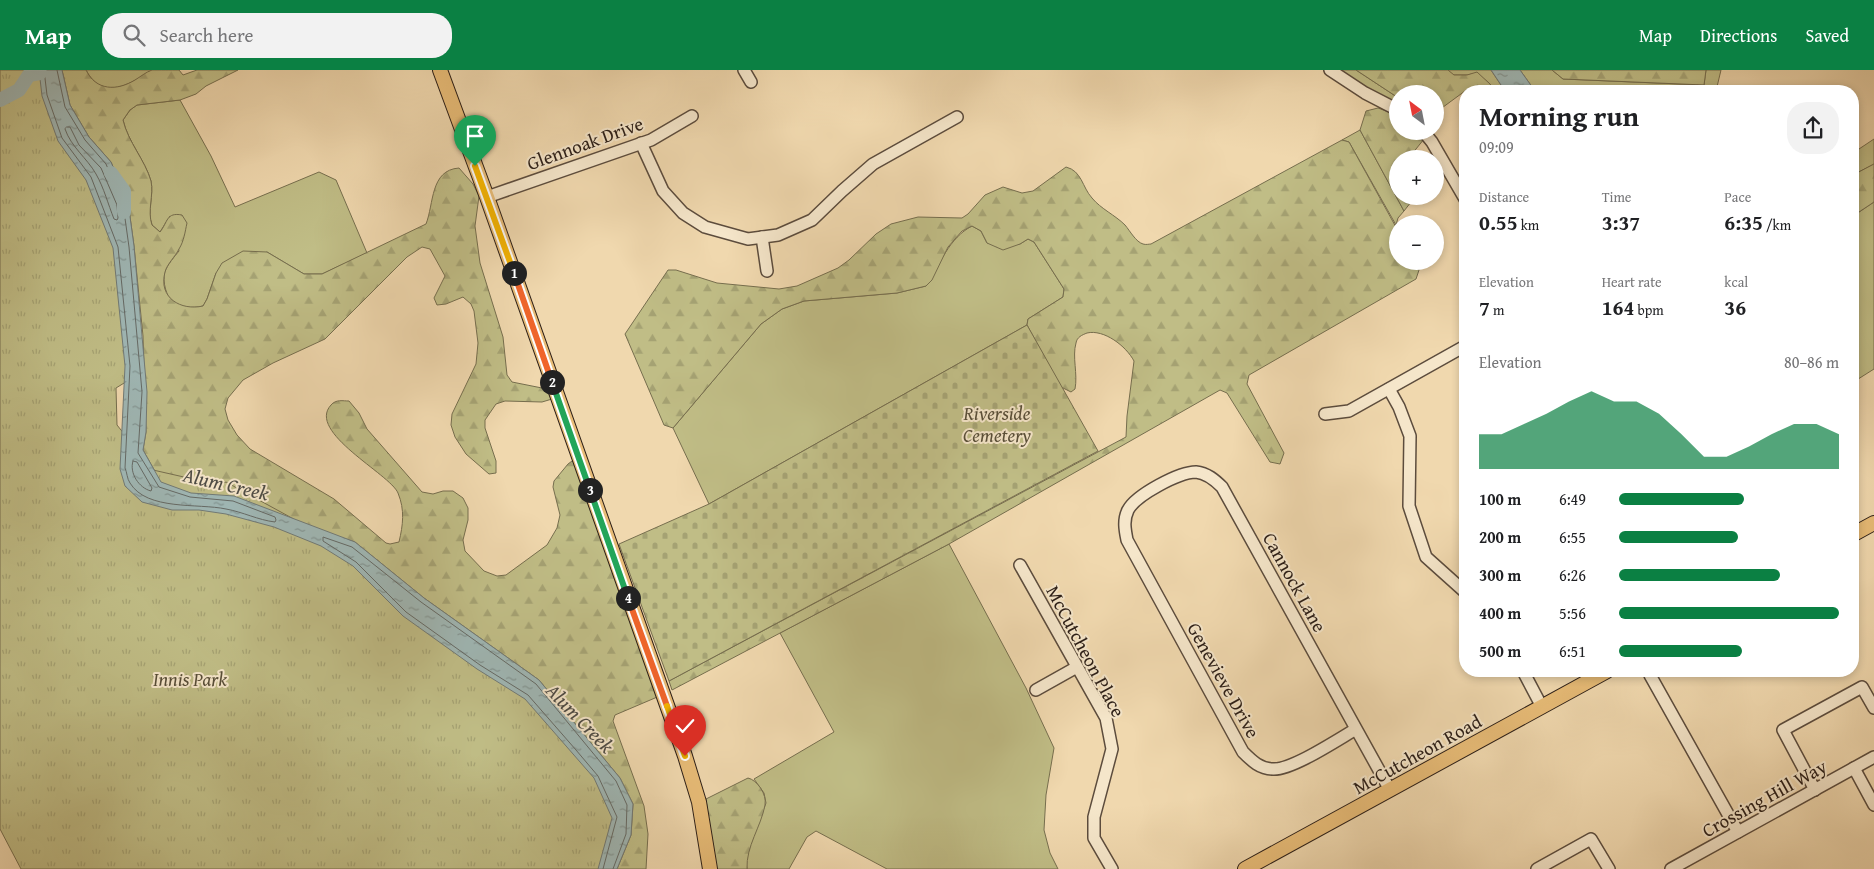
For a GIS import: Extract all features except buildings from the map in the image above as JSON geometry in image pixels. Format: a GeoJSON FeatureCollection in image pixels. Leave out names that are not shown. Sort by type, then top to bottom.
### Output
{"type":"FeatureCollection","features":[{"type":"Feature","properties":{"kind":"main road"},"geometry":{"type":"LineString","coordinates":[[440,70],[487,197],[685,756],[699,802],[710,869]]}},
{"type":"Feature","properties":{"kind":"main road"},"geometry":{"type":"LineString","coordinates":[[1859,531],[1874,523]]}},
{"type":"Feature","properties":{"kind":"main road","name":"McCutcheon Road"},"geometry":{"type":"LineString","coordinates":[[1245,869],[1596,677]]}},
{"type":"Feature","properties":{"kind":"street"},"geometry":{"type":"LineString","coordinates":[[744,70],[751,82]]}},
{"type":"Feature","properties":{"kind":"street"},"geometry":{"type":"LineString","coordinates":[[1330,70],[1364,93],[1389,106]]}},
{"type":"Feature","properties":{"kind":"street","name":"Glennoak Drive"},"geometry":{"type":"LineString","coordinates":[[487,197],[651,140],[692,116]]}},
{"type":"Feature","properties":{"kind":"street"},"geometry":{"type":"LineString","coordinates":[[641,143],[663,191],[683,213],[705,227],[748,239],[778,235],[812,220],[873,164],[957,117]]}},
{"type":"Feature","properties":{"kind":"street"},"geometry":{"type":"LineString","coordinates":[[1430,140],[1459,189]]}},
{"type":"Feature","properties":{"kind":"street"},"geometry":{"type":"LineString","coordinates":[[762,237],[767,271]]}},
{"type":"Feature","properties":{"kind":"street"},"geometry":{"type":"LineString","coordinates":[[1325,414],[1349,411],[1459,349]]}},
{"type":"Feature","properties":{"kind":"street"},"geometry":{"type":"LineString","coordinates":[[1389,389],[1399,407],[1410,436],[1409,506],[1426,557],[1459,587]]}},
{"type":"Feature","properties":{"kind":"street","name":"Cannock Lane"},"geometry":{"type":"LineString","coordinates":[[1128,509],[1139,497],[1181,475],[1196,472],[1204,474],[1211,477],[1222,487],[1390,790]]}},
{"type":"Feature","properties":{"kind":"street","name":"Genevieve Drive"},"geometry":{"type":"LineString","coordinates":[[1128,509],[1124,525],[1127,540],[1243,752],[1256,765],[1272,770],[1290,766],[1356,730]]}},
{"type":"Feature","properties":{"kind":"street","name":"McCutcheon Place"},"geometry":{"type":"LineString","coordinates":[[1020,565],[1106,718],[1112,749],[1094,817],[1094,838],[1112,869]]}},
{"type":"Feature","properties":{"kind":"street"},"geometry":{"type":"LineString","coordinates":[[1036,690],[1078,667]]}},
{"type":"Feature","properties":{"kind":"street"},"geometry":{"type":"LineString","coordinates":[[1526,677],[1542,707]]}},
{"type":"Feature","properties":{"kind":"street"},"geometry":{"type":"LineString","coordinates":[[1651,677],[1738,832]]}},
{"type":"Feature","properties":{"kind":"street"},"geometry":{"type":"LineString","coordinates":[[1816,790],[1783,730],[1862,687],[1874,708]]}},
{"type":"Feature","properties":{"kind":"street","name":"Crossing Hill Way"},"geometry":{"type":"LineString","coordinates":[[1672,869],[1874,758]]}},
{"type":"Feature","properties":{"kind":"street"},"geometry":{"type":"LineString","coordinates":[[1854,768],[1874,804]]}},
{"type":"Feature","properties":{"kind":"street"},"geometry":{"type":"LineString","coordinates":[[1537,869],[1591,839],[1608,869]]}},
{"type":"Feature","properties":{"kind":"green space","name":"Innis Park"},"geometry":{"type":"Polygon","coordinates":[[[0,70],[57,70],[71,120],[124,191],[129,380],[116,388],[117,425],[153,470],[219,485],[226,482],[343,546],[465,638],[609,776],[619,823],[606,869],[21,869],[0,829],[0,70]]]}},
{"type":"Feature","properties":{"kind":"green space"},"geometry":{"type":"Polygon","coordinates":[[[62,70],[86,70],[95,82],[108,87],[114,87],[128,84],[152,70],[179,70],[183,75],[197,70],[238,70],[206,86],[196,94],[180,100],[137,105],[130,110],[123,120],[125,128],[151,181],[150,214],[152,225],[160,232],[170,216],[177,214],[182,215],[187,223],[182,243],[166,269],[164,281],[168,296],[179,304],[195,307],[203,306],[222,263],[243,251],[267,252],[304,274],[322,274],[426,224],[438,181],[450,170],[459,168],[473,184],[479,196],[475,226],[480,263],[503,337],[507,375],[512,382],[547,389],[552,395],[552,399],[542,402],[505,401],[496,404],[485,420],[485,428],[496,461],[496,473],[489,474],[466,454],[455,437],[451,425],[452,414],[476,364],[478,343],[474,311],[471,304],[463,297],[446,304],[437,305],[434,298],[445,276],[430,249],[422,247],[407,257],[325,339],[273,363],[243,380],[228,398],[225,409],[228,420],[237,435],[250,449],[334,499],[386,543],[399,542],[403,518],[402,505],[398,493],[381,475],[339,440],[330,427],[326,416],[333,403],[349,401],[359,413],[367,429],[422,492],[433,494],[453,491],[463,498],[468,508],[468,520],[463,540],[465,551],[484,571],[497,576],[506,575],[547,545],[557,528],[560,515],[553,487],[554,481],[568,464],[572,461],[575,463],[662,695],[615,715],[613,721],[644,806],[648,834],[646,869],[617,869],[631,835],[633,804],[620,778],[539,680],[424,598],[355,542],[161,482],[143,450],[146,432],[143,336],[128,202],[111,162],[89,137],[70,105],[62,70]]]}},
{"type":"Feature","properties":{"kind":"green space"},"geometry":{"type":"Polygon","coordinates":[[[86,70],[152,70],[126,85],[109,88],[93,80],[86,70]]]}},
{"type":"Feature","properties":{"kind":"green space"},"geometry":{"type":"Polygon","coordinates":[[[1336,70],[1356,70],[1389,92],[1389,100],[1354,82],[1336,70]]]}},
{"type":"Feature","properties":{"kind":"green space"},"geometry":{"type":"Polygon","coordinates":[[[1356,70],[1448,70],[1454,75],[1467,75],[1477,72],[1491,85],[1459,85],[1459,95],[1444,106],[1444,85],[1389,85],[1389,92],[1356,70]]]}},
{"type":"Feature","properties":{"kind":"green space"},"geometry":{"type":"Polygon","coordinates":[[[1448,70],[1491,70],[1501,85],[1491,85],[1477,73],[1453,75],[1448,70]]]}},
{"type":"Feature","properties":{"kind":"green space"},"geometry":{"type":"Polygon","coordinates":[[[1520,70],[1552,70],[1563,79],[1704,85],[1531,85],[1520,70]]]}},
{"type":"Feature","properties":{"kind":"green space"},"geometry":{"type":"Polygon","coordinates":[[[1552,70],[1706,70],[1704,85],[1563,79],[1552,70]]]}},
{"type":"Feature","properties":{"kind":"green space"},"geometry":{"type":"Polygon","coordinates":[[[1706,70],[1721,70],[1717,85],[1704,85],[1706,70]]]}},
{"type":"Feature","properties":{"kind":"green space"},"geometry":{"type":"Polygon","coordinates":[[[180,100],[211,156],[235,207],[319,172],[336,180],[367,253],[322,274],[304,274],[267,252],[216,273],[203,306],[189,307],[175,304],[167,294],[164,280],[166,268],[179,251],[170,216],[160,232],[152,225],[150,214],[151,181],[125,128],[123,120],[130,110],[137,105],[180,100]]]}},
{"type":"Feature","properties":{"kind":"green space"},"geometry":{"type":"Polygon","coordinates":[[[1378,108],[1389,112],[1389,140],[1423,140],[1415,150],[1389,150],[1389,183],[1360,130],[1366,111],[1378,108]]]}},
{"type":"Feature","properties":{"kind":"green space"},"geometry":{"type":"Polygon","coordinates":[[[1360,130],[1389,183],[1389,205],[1401,205],[1404,211],[1401,215],[1390,215],[1349,142],[1342,140],[1360,130]]]}},
{"type":"Feature","properties":{"kind":"green space"},"geometry":{"type":"Polygon","coordinates":[[[1874,139],[1874,164],[1859,172],[1859,149],[1874,139]]]}},
{"type":"Feature","properties":{"kind":"green space"},"geometry":{"type":"Polygon","coordinates":[[[1342,140],[1349,142],[1389,215],[1389,270],[1419,270],[1416,279],[1249,375],[1247,384],[1284,453],[1280,464],[1270,462],[1227,393],[1220,390],[949,544],[672,690],[669,681],[1126,437],[1134,361],[1126,350],[1114,340],[1094,332],[1087,333],[1082,335],[1076,343],[1075,389],[1071,392],[1061,387],[1027,325],[1028,319],[1063,297],[1064,289],[1034,242],[1028,239],[1003,250],[987,243],[981,231],[972,226],[962,231],[948,247],[932,280],[926,286],[897,293],[804,301],[782,309],[761,324],[673,428],[664,425],[625,334],[668,270],[676,270],[717,283],[779,289],[797,286],[838,268],[876,234],[891,224],[918,217],[962,218],[985,195],[1003,187],[1022,193],[1033,191],[1066,167],[1079,176],[1092,198],[1125,225],[1140,243],[1151,244],[1342,140]]]}},
{"type":"Feature","properties":{"kind":"green space"},"geometry":{"type":"Polygon","coordinates":[[[1874,164],[1874,202],[1859,212],[1859,172],[1874,164]]]}},
{"type":"Feature","properties":{"kind":"green space"},"geometry":{"type":"Polygon","coordinates":[[[1874,202],[1874,369],[1859,378],[1859,212],[1874,202]]]}},
{"type":"Feature","properties":{"kind":"green space"},"geometry":{"type":"Polygon","coordinates":[[[1401,205],[1409,205],[1404,211],[1401,205]]]}},
{"type":"Feature","properties":{"kind":"green space"},"geometry":{"type":"Polygon","coordinates":[[[972,226],[981,231],[987,243],[1020,244],[1028,239],[1034,242],[1064,289],[1063,297],[1028,319],[1027,325],[709,504],[673,428],[761,324],[782,309],[804,301],[897,293],[926,286],[951,244],[972,226]]]}},
{"type":"Feature","properties":{"kind":"green space","name":"Riverside Cemetery"},"geometry":{"type":"Polygon","coordinates":[[[1027,325],[1098,451],[669,681],[619,544],[709,504],[1027,325]]]}},
{"type":"Feature","properties":{"kind":"green space"},"geometry":{"type":"Polygon","coordinates":[[[949,544],[1026,688],[1054,748],[1046,795],[1044,830],[1050,853],[1058,869],[887,869],[816,831],[807,837],[789,869],[747,869],[746,861],[750,846],[766,803],[764,793],[754,779],[834,732],[780,633],[949,544]]]}},
{"type":"Feature","properties":{"kind":"green space"},"geometry":{"type":"Polygon","coordinates":[[[748,778],[761,788],[765,805],[751,844],[747,869],[715,869],[706,799],[748,778]]]}},
{"type":"Feature","properties":{"kind":"water"},"geometry":{"type":"Polygon","coordinates":[[[39,70],[62,70],[70,105],[89,137],[111,162],[128,202],[134,246],[147,392],[146,432],[143,450],[161,482],[191,493],[234,496],[355,542],[424,598],[539,680],[620,778],[633,804],[631,835],[617,869],[598,869],[612,818],[594,778],[525,699],[477,669],[403,616],[353,566],[321,546],[274,527],[226,514],[199,510],[172,510],[142,502],[125,486],[120,469],[125,366],[113,248],[86,180],[58,141],[42,96],[39,70]]]}},
{"type":"Feature","properties":{"kind":"water"},"geometry":{"type":"Polygon","coordinates":[[[1491,70],[1520,70],[1531,85],[1501,85],[1491,70]]]}},
{"type":"Feature","properties":{"kind":"waterway"},"geometry":{"type":"LineString","coordinates":[[0,100],[19,90],[29,75],[40,73]]}},
{"type":"Feature","properties":{"kind":"waterway","name":"Alum Creek"},"geometry":{"type":"LineString","coordinates":[[111,173],[124,191],[124,212]]}},
{"type":"Feature","properties":{"kind":"route"},"geometry":{"type":"LineString","coordinates":[[475,166],[685,756]]}}]}
